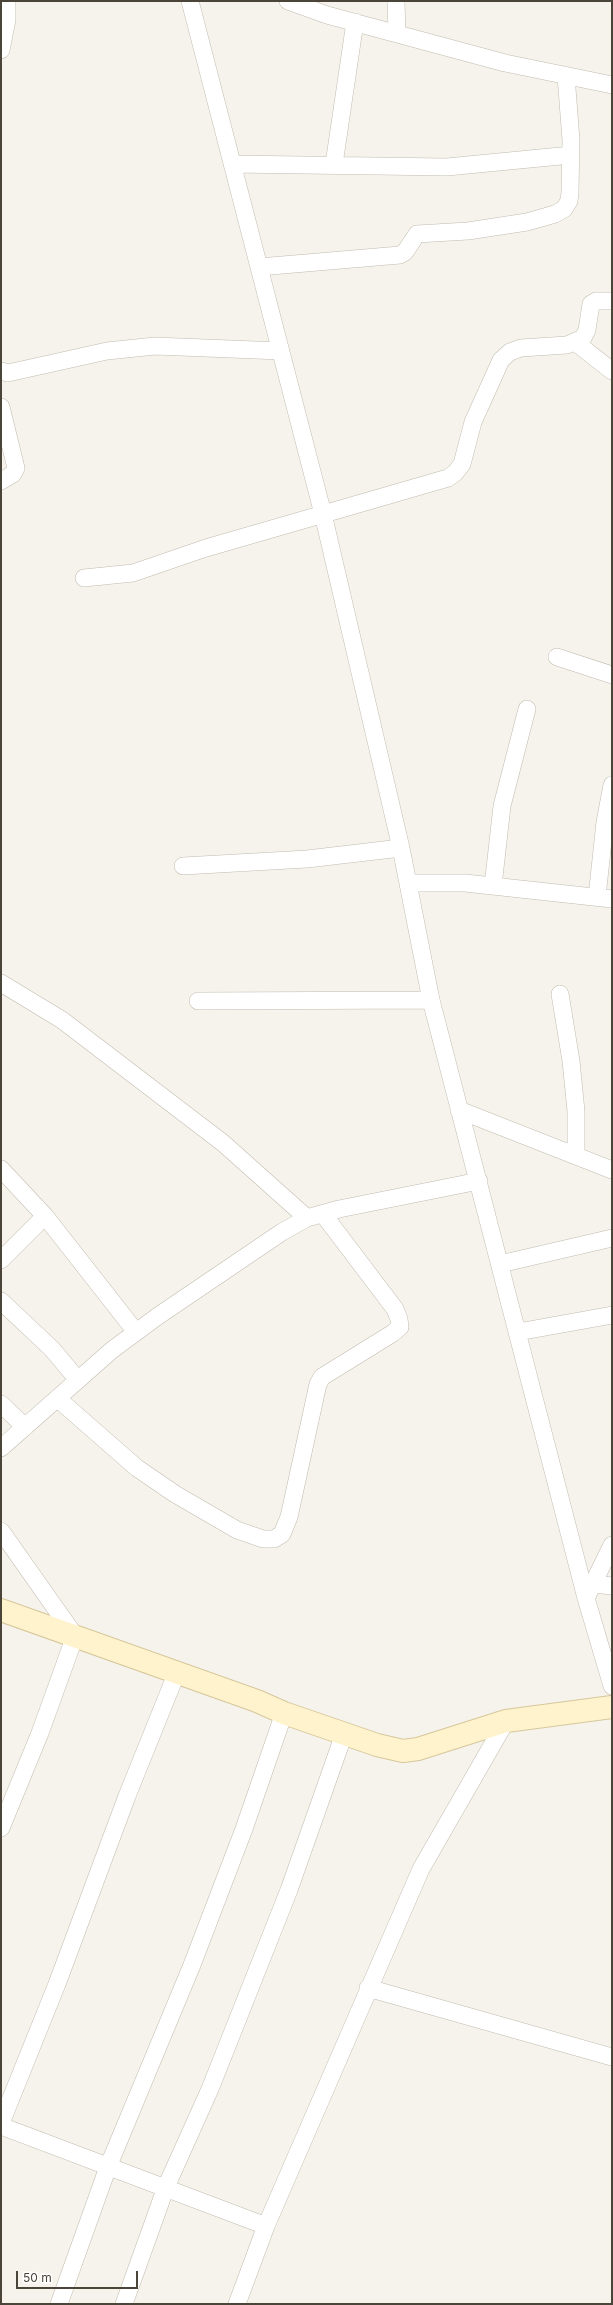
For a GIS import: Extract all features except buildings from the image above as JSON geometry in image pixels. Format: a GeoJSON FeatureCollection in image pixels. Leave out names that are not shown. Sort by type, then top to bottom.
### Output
{"type":"FeatureCollection","features":[{"type":"Feature","properties":{"kind":"street"},"geometry":{"type":"LineString","coordinates":[[1,50],[7,20],[7,1]]}},
{"type":"Feature","properties":{"kind":"street"},"geometry":{"type":"LineString","coordinates":[[190,1],[323,514],[401,848],[431,1000],[518,1332],[589,1591],[612,1686]]}},
{"type":"Feature","properties":{"kind":"street"},"geometry":{"type":"LineString","coordinates":[[288,1],[355,22],[505,64],[612,85]]}},
{"type":"Feature","properties":{"kind":"street"},"geometry":{"type":"LineString","coordinates":[[396,1],[397,34]]}},
{"type":"Feature","properties":{"kind":"street"},"geometry":{"type":"LineString","coordinates":[[334,164],[355,22]]}},
{"type":"Feature","properties":{"kind":"street"},"geometry":{"type":"LineString","coordinates":[[259,267],[400,255],[405,252],[416,234],[468,231],[527,222],[555,214],[564,209],[569,201],[571,155],[566,76]]}},
{"type":"Feature","properties":{"kind":"street"},"geometry":{"type":"LineString","coordinates":[[232,164],[334,164],[447,168],[571,155]]}},
{"type":"Feature","properties":{"kind":"street"},"geometry":{"type":"LineString","coordinates":[[84,578],[133,573],[206,548],[448,478],[455,473],[462,464],[473,422],[501,360],[510,352],[520,348],[557,347],[583,338],[588,330],[592,304],[596,301],[612,301]]}},
{"type":"Feature","properties":{"kind":"street"},"geometry":{"type":"LineString","coordinates":[[575,342],[612,371]]}},
{"type":"Feature","properties":{"kind":"street"},"geometry":{"type":"LineString","coordinates":[[1,371],[8,373],[108,351],[155,346],[281,351]]}},
{"type":"Feature","properties":{"kind":"street"},"geometry":{"type":"LineString","coordinates":[[1,407],[16,462],[13,474],[1,481]]}},
{"type":"Feature","properties":{"kind":"street"},"geometry":{"type":"LineString","coordinates":[[557,657],[612,675]]}},
{"type":"Feature","properties":{"kind":"street"},"geometry":{"type":"LineString","coordinates":[[493,886],[502,806],[527,709]]}},
{"type":"Feature","properties":{"kind":"street"},"geometry":{"type":"LineString","coordinates":[[408,883],[448,882],[605,898],[605,822],[612,785]]}},
{"type":"Feature","properties":{"kind":"street"},"geometry":{"type":"LineString","coordinates":[[183,866],[307,859],[401,848]]}},
{"type":"Feature","properties":{"kind":"street"},"geometry":{"type":"LineString","coordinates":[[1,983],[62,1020],[210,1133],[315,1216],[395,1309],[399,1318],[400,1327],[393,1333],[322,1377],[318,1384],[289,1517],[282,1534],[274,1539],[263,1539],[238,1530],[175,1494],[137,1468],[58,1399]]}},
{"type":"Feature","properties":{"kind":"street"},"geometry":{"type":"LineString","coordinates":[[560,994],[571,1061],[576,1111],[576,1155]]}},
{"type":"Feature","properties":{"kind":"street"},"geometry":{"type":"LineString","coordinates":[[198,1001],[431,1000]]}},
{"type":"Feature","properties":{"kind":"street"},"geometry":{"type":"LineString","coordinates":[[459,1110],[612,1170]]}},
{"type":"Feature","properties":{"kind":"street"},"geometry":{"type":"LineString","coordinates":[[1,1169],[45,1216],[136,1332]]}},
{"type":"Feature","properties":{"kind":"street"},"geometry":{"type":"LineString","coordinates":[[1,1448],[112,1350],[282,1232],[315,1216],[479,1181]]}},
{"type":"Feature","properties":{"kind":"street"},"geometry":{"type":"LineString","coordinates":[[1,1260],[45,1216]]}},
{"type":"Feature","properties":{"kind":"street"},"geometry":{"type":"LineString","coordinates":[[500,1264],[612,1238]]}},
{"type":"Feature","properties":{"kind":"street"},"geometry":{"type":"LineString","coordinates":[[1,1301],[52,1349],[78,1380]]}},
{"type":"Feature","properties":{"kind":"street"},"geometry":{"type":"LineString","coordinates":[[518,1332],[612,1315]]}},
{"type":"Feature","properties":{"kind":"street"},"geometry":{"type":"LineString","coordinates":[[1,1404],[25,1427]]}},
{"type":"Feature","properties":{"kind":"street"},"geometry":{"type":"LineString","coordinates":[[1,1531],[75,1636]]}},
{"type":"Feature","properties":{"kind":"street"},"geometry":{"type":"LineString","coordinates":[[589,1591],[612,1546]]}},
{"type":"Feature","properties":{"kind":"street"},"geometry":{"type":"LineString","coordinates":[[589,1591],[612,1586]]}},
{"type":"Feature","properties":{"kind":"street"},"geometry":{"type":"LineString","coordinates":[[1,1610],[257,1701],[284,1713],[344,1734],[403,1751],[418,1749],[506,1721],[612,1707]]}},
{"type":"Feature","properties":{"kind":"street"},"geometry":{"type":"LineString","coordinates":[[1,1828],[40,1733],[75,1636]]}},
{"type":"Feature","properties":{"kind":"street"},"geometry":{"type":"LineString","coordinates":[[1,2122],[57,1984],[127,1796],[177,1672]]}},
{"type":"Feature","properties":{"kind":"street"},"geometry":{"type":"LineString","coordinates":[[59,2304],[108,2167],[192,1965],[244,1829],[284,1713]]}},
{"type":"Feature","properties":{"kind":"street"},"geometry":{"type":"LineString","coordinates":[[237,2304],[266,2226],[420,1869],[506,1721]]}},
{"type":"Feature","properties":{"kind":"street"},"geometry":{"type":"LineString","coordinates":[[124,2304],[166,2188],[210,2089],[289,1890],[344,1734]]}},
{"type":"Feature","properties":{"kind":"street"},"geometry":{"type":"LineString","coordinates":[[368,1988],[612,2057]]}},
{"type":"Feature","properties":{"kind":"street"},"geometry":{"type":"LineString","coordinates":[[1,2126],[266,2226]]}}]}
